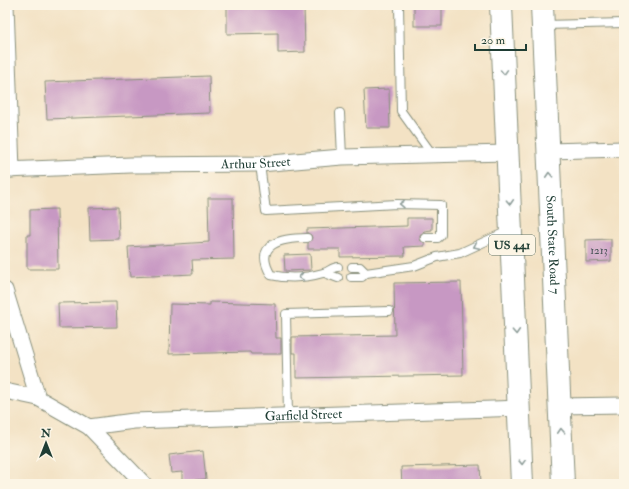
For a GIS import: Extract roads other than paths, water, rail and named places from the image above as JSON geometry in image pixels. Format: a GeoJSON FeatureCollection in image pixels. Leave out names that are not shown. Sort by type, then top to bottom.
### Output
{"type":"FeatureCollection","features":[{"type":"Feature","properties":{"kind":"main road","name":"US 441"},"geometry":{"type":"LineString","coordinates":[[502,5],[522,484]]}},
{"type":"Feature","properties":{"kind":"main road","name":"South State Road 7"},"geometry":{"type":"LineString","coordinates":[[542,15],[563,484]]}},
{"type":"Feature","properties":{"kind":"street"},"geometry":{"type":"LineString","coordinates":[[6,5],[8,170]]}},
{"type":"Feature","properties":{"kind":"street"},"geometry":{"type":"LineString","coordinates":[[548,151],[624,149]]}},
{"type":"Feature","properties":{"kind":"street","name":"Arthur Street"},"geometry":{"type":"LineString","coordinates":[[8,170],[132,165],[260,164],[342,157],[507,153]]}},
{"type":"Feature","properties":{"kind":"street"},"geometry":{"type":"LineString","coordinates":[[5,290],[38,398]]}},
{"type":"Feature","properties":{"kind":"street"},"geometry":{"type":"LineString","coordinates":[[5,391],[38,398],[89,427],[144,484]]}},
{"type":"Feature","properties":{"kind":"street"},"geometry":{"type":"LineString","coordinates":[[559,406],[624,405]]}},
{"type":"Feature","properties":{"kind":"street","name":"Garfield Street"},"geometry":{"type":"LineString","coordinates":[[89,427],[134,421],[520,408]]}},
{"type":"Feature","properties":{"kind":"lane"},"geometry":{"type":"LineString","coordinates":[[399,5],[401,111],[432,154]]}},
{"type":"Feature","properties":{"kind":"lane"},"geometry":{"type":"LineString","coordinates":[[542,15],[624,24]]}},
{"type":"Feature","properties":{"kind":"lane"},"geometry":{"type":"LineString","coordinates":[[340,113],[342,157]]}},
{"type":"Feature","properties":{"kind":"lane"},"geometry":{"type":"LineString","coordinates":[[260,164],[266,212],[397,204],[441,205],[441,235],[438,238],[425,238]]}},
{"type":"Feature","properties":{"kind":"lane"},"geometry":{"type":"LineString","coordinates":[[352,277],[362,277],[366,272],[414,266],[437,257],[460,253],[511,230]]}},
{"type":"Feature","properties":{"kind":"lane"},"geometry":{"type":"LineString","coordinates":[[308,238],[281,239],[271,245],[267,253],[266,265],[271,275],[288,278],[324,273],[334,267],[338,267]]}},
{"type":"Feature","properties":{"kind":"lane"},"geometry":{"type":"LineString","coordinates":[[352,268],[360,267],[366,272]]}},
{"type":"Feature","properties":{"kind":"lane"},"geometry":{"type":"LineString","coordinates":[[324,273],[338,278]]}},
{"type":"Feature","properties":{"kind":"lane"},"geometry":{"type":"LineString","coordinates":[[288,415],[286,314],[389,311]]}}]}
